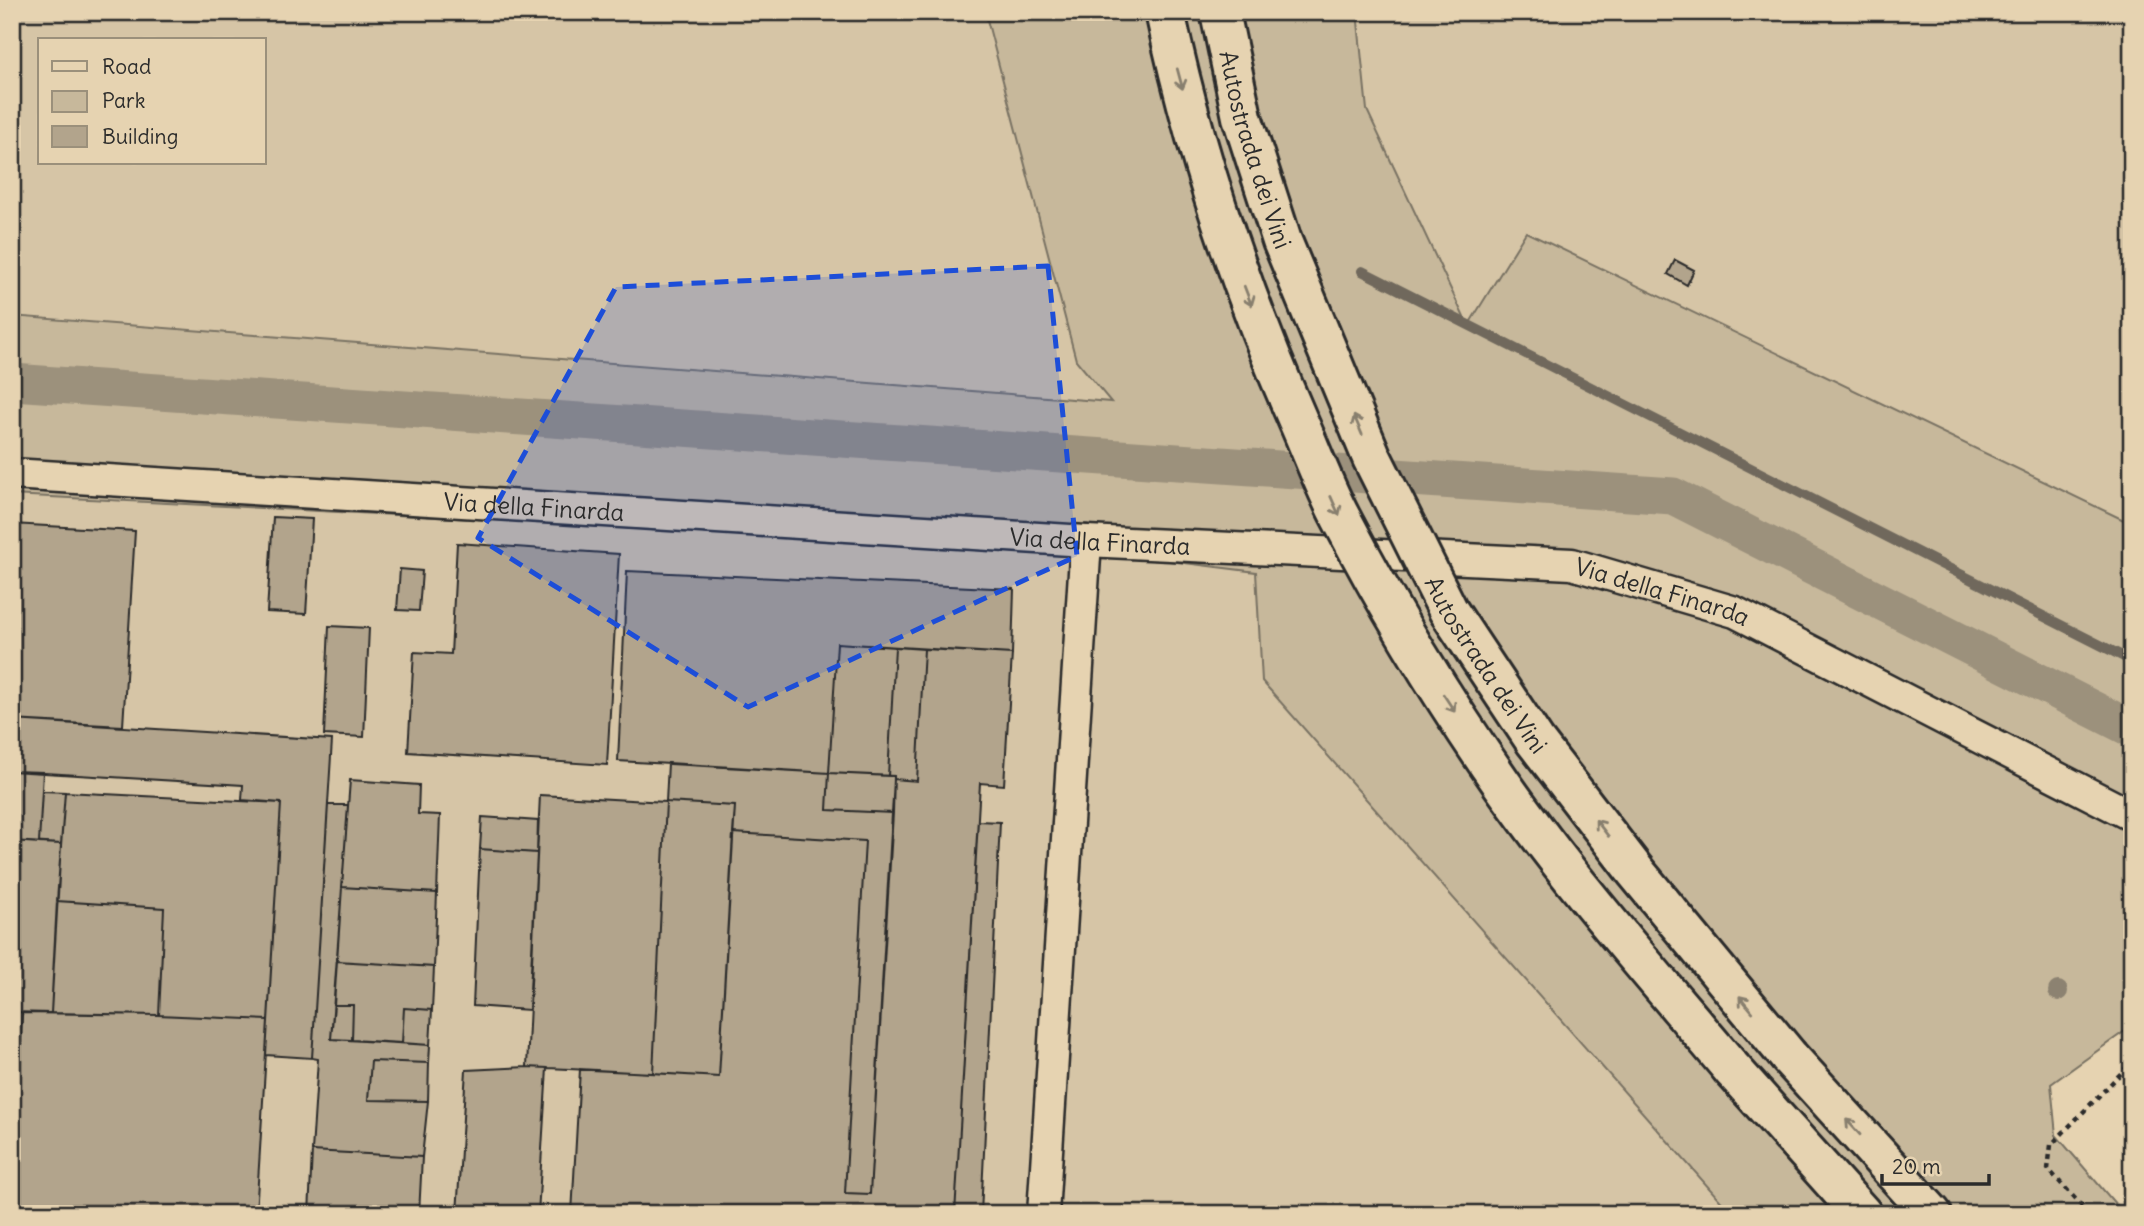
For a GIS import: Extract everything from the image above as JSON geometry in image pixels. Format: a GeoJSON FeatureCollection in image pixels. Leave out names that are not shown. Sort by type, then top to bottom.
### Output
{"type":"FeatureCollection","features":[{"type":"Feature","properties":{"kind":"highway"},"geometry":{"type":"LineString","coordinates":[[1165,12],[1178,75],[1222,229],[1279,377],[1340,516],[1418,655],[1503,785],[1586,895],[1732,1069],[1862,1214]]}},
{"type":"Feature","properties":{"kind":"highway","name":"Autostrada dei Vini"},"geometry":{"type":"LineString","coordinates":[[1220,12],[1242,117],[1282,241],[1372,458],[1448,610],[1535,741],[1636,872],[1789,1057],[1932,1214]]}},
{"type":"Feature","properties":{"kind":"street","name":"Via della Finarda"},"geometry":{"type":"LineString","coordinates":[[12,474],[1086,541],[1572,564],[1735,611],[2132,816]]}},
{"type":"Feature","properties":{"kind":"street"},"geometry":{"type":"LineString","coordinates":[[1043,1214],[1086,541]]}},
{"type":"Feature","properties":{"kind":"path"},"geometry":{"type":"LineString","coordinates":[[2090,1214],[2049,1168],[2051,1145],[2132,1062]]}},
{"type":"Feature","properties":{"kind":"highlighted area"},"geometry":{"type":"Polygon","coordinates":[[[1048,266],[1077,556],[748,707],[478,538],[616,287],[1048,266]]]}},
{"type":"Feature","properties":{"kind":"shaded area"},"geometry":{"type":"Polygon","coordinates":[[[12,12],[2132,12],[2132,524],[1526,232],[1445,365],[1235,412],[12,316],[12,12]]]}},
{"type":"Feature","properties":{"kind":"shaded area"},"geometry":{"type":"Polygon","coordinates":[[[12,495],[1090,551],[1256,572],[1263,681],[1732,1214],[12,1214],[12,495]]]}},
{"type":"Feature","properties":{"kind":"green space"},"geometry":{"type":"Polygon","coordinates":[[[985,12],[1357,12],[1367,110],[1468,326],[1526,232],[2132,524],[2132,1026],[2051,1084],[2056,1135],[2124,1214],[1732,1214],[1262,681],[1256,572],[1090,551],[12,495],[12,316],[1111,402],[1076,360],[985,12]]]}},
{"type":"Feature","properties":{"kind":"building"},"geometry":{"type":"Polygon","coordinates":[[[1675,260],[1694,270],[1687,285],[1668,274],[1675,260]]]}},
{"type":"Feature","properties":{"kind":"building"},"geometry":{"type":"Polygon","coordinates":[[[273,517],[312,519],[306,614],[267,612],[273,517]]]}},
{"type":"Feature","properties":{"kind":"building"},"geometry":{"type":"Polygon","coordinates":[[[12,524],[135,531],[123,726],[12,720],[12,524]]]}},
{"type":"Feature","properties":{"kind":"building"},"geometry":{"type":"Polygon","coordinates":[[[457,543],[619,554],[607,765],[408,752],[414,652],[451,654],[457,543]]]}},
{"type":"Feature","properties":{"kind":"building"},"geometry":{"type":"Polygon","coordinates":[[[400,569],[422,571],[419,611],[397,610],[400,569]]]}},
{"type":"Feature","properties":{"kind":"building"},"geometry":{"type":"Polygon","coordinates":[[[627,571],[1014,589],[1012,654],[837,643],[829,773],[618,761],[627,571]]]}},
{"type":"Feature","properties":{"kind":"building"},"geometry":{"type":"Polygon","coordinates":[[[329,626],[369,628],[364,737],[324,735],[329,626]]]}},
{"type":"Feature","properties":{"kind":"building"},"geometry":{"type":"Polygon","coordinates":[[[837,643],[895,647],[888,776],[829,773],[837,643]]]}},
{"type":"Feature","properties":{"kind":"building"},"geometry":{"type":"Polygon","coordinates":[[[895,647],[924,649],[917,781],[888,776],[895,647]]]}},
{"type":"Feature","properties":{"kind":"building"},"geometry":{"type":"Polygon","coordinates":[[[924,649],[1012,654],[1004,785],[980,783],[955,1214],[572,1214],[580,1069],[719,1077],[733,833],[865,841],[845,1193],[870,1194],[894,779],[917,781],[924,649]]]}},
{"type":"Feature","properties":{"kind":"building"},"geometry":{"type":"Polygon","coordinates":[[[12,720],[332,740],[312,1058],[266,1055],[281,803],[242,800],[243,785],[12,771],[12,720]]]}},
{"type":"Feature","properties":{"kind":"building"},"geometry":{"type":"Polygon","coordinates":[[[668,763],[829,773],[827,810],[893,813],[870,1194],[845,1193],[865,841],[733,833],[735,806],[666,802],[668,763]]]}},
{"type":"Feature","properties":{"kind":"building"},"geometry":{"type":"Polygon","coordinates":[[[12,771],[43,772],[39,843],[12,841],[12,771]]]}},
{"type":"Feature","properties":{"kind":"building"},"geometry":{"type":"Polygon","coordinates":[[[829,773],[894,776],[893,813],[827,810],[829,773]]]}},
{"type":"Feature","properties":{"kind":"building"},"geometry":{"type":"Polygon","coordinates":[[[350,780],[419,785],[418,814],[440,815],[437,893],[342,887],[350,780]]]}},
{"type":"Feature","properties":{"kind":"building"},"geometry":{"type":"Polygon","coordinates":[[[42,791],[65,792],[61,844],[39,843],[42,791]]]}},
{"type":"Feature","properties":{"kind":"building"},"geometry":{"type":"Polygon","coordinates":[[[65,792],[281,803],[268,1020],[159,1015],[164,908],[57,901],[65,792]]]}},
{"type":"Feature","properties":{"kind":"building"},"geometry":{"type":"Polygon","coordinates":[[[540,795],[666,802],[653,1073],[527,1067],[540,795]]]}},
{"type":"Feature","properties":{"kind":"building"},"geometry":{"type":"Polygon","coordinates":[[[666,802],[735,806],[719,1077],[653,1073],[666,802]]]}},
{"type":"Feature","properties":{"kind":"building"},"geometry":{"type":"Polygon","coordinates":[[[328,805],[348,805],[331,1039],[430,1045],[429,1063],[371,1061],[368,1100],[428,1101],[422,1157],[312,1151],[318,1059],[312,1058],[328,805]]]}},
{"type":"Feature","properties":{"kind":"building"},"geometry":{"type":"Polygon","coordinates":[[[482,817],[538,821],[537,853],[480,849],[482,817]]]}},
{"type":"Feature","properties":{"kind":"building"},"geometry":{"type":"Polygon","coordinates":[[[978,821],[1000,822],[981,1214],[955,1214],[978,821]]]}},
{"type":"Feature","properties":{"kind":"building"},"geometry":{"type":"Polygon","coordinates":[[[12,841],[61,844],[51,1013],[12,1012],[12,841]]]}},
{"type":"Feature","properties":{"kind":"building"},"geometry":{"type":"Polygon","coordinates":[[[480,849],[537,853],[529,1010],[473,1006],[480,849]]]}},
{"type":"Feature","properties":{"kind":"building"},"geometry":{"type":"Polygon","coordinates":[[[342,887],[437,893],[434,967],[337,961],[342,887]]]}},
{"type":"Feature","properties":{"kind":"building"},"geometry":{"type":"Polygon","coordinates":[[[57,901],[164,908],[159,1015],[51,1013],[57,901]]]}},
{"type":"Feature","properties":{"kind":"building"},"geometry":{"type":"Polygon","coordinates":[[[337,961],[434,967],[432,1010],[404,1008],[402,1043],[352,1040],[353,1005],[334,1005],[337,961]]]}},
{"type":"Feature","properties":{"kind":"building"},"geometry":{"type":"Polygon","coordinates":[[[334,1005],[353,1005],[352,1040],[331,1039],[334,1005]]]}},
{"type":"Feature","properties":{"kind":"building"},"geometry":{"type":"Polygon","coordinates":[[[404,1008],[432,1010],[430,1045],[402,1043],[404,1008]]]}},
{"type":"Feature","properties":{"kind":"building"},"geometry":{"type":"Polygon","coordinates":[[[22,1013],[268,1020],[256,1214],[12,1214],[12,1185],[18,1185],[20,1124],[12,1124],[12,1116],[15,1065],[20,1065],[22,1013]]]}},
{"type":"Feature","properties":{"kind":"building"},"geometry":{"type":"Polygon","coordinates":[[[371,1061],[429,1063],[428,1101],[368,1100],[371,1061]]]}},
{"type":"Feature","properties":{"kind":"building"},"geometry":{"type":"Polygon","coordinates":[[[12,1065],[15,1065],[12,1116],[12,1065]]]}},
{"type":"Feature","properties":{"kind":"building"},"geometry":{"type":"Polygon","coordinates":[[[547,1068],[538,1214],[457,1214],[466,1070],[547,1068]]]}},
{"type":"Feature","properties":{"kind":"building"},"geometry":{"type":"Polygon","coordinates":[[[12,1124],[20,1124],[18,1185],[12,1185],[12,1124]]]}},
{"type":"Feature","properties":{"kind":"building"},"geometry":{"type":"Polygon","coordinates":[[[312,1151],[422,1157],[419,1214],[309,1214],[312,1151]]]}},
{"type":"Feature","properties":{"kind":"waterway"},"geometry":{"type":"LineString","coordinates":[[1362,271],[2132,661]]}},
{"type":"Feature","properties":{"kind":"waterway"},"geometry":{"type":"LineString","coordinates":[[12,382],[1673,496],[2132,729]]}}]}
